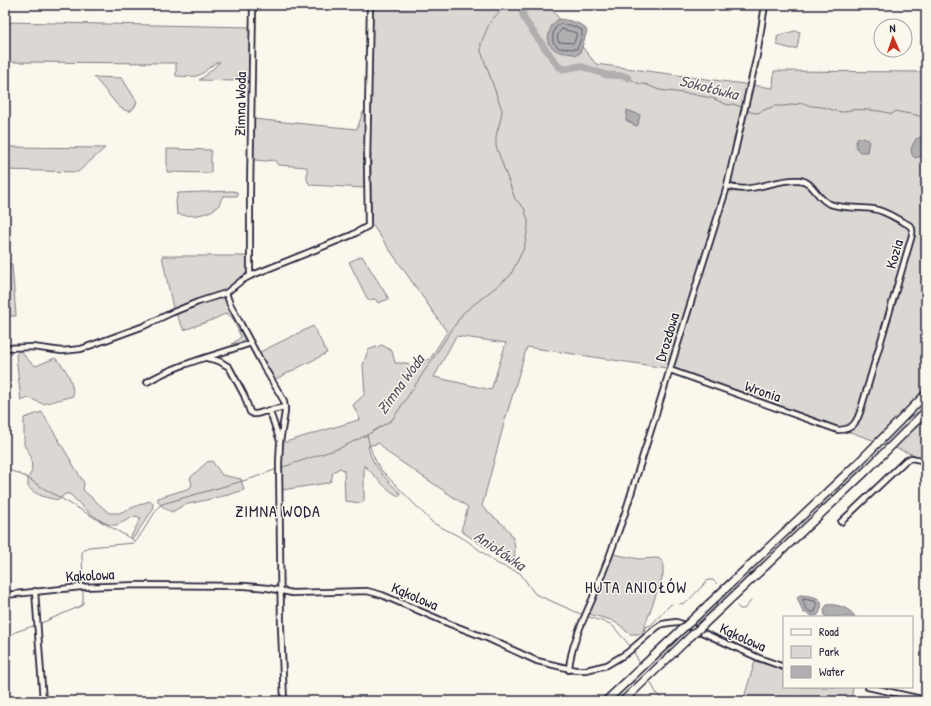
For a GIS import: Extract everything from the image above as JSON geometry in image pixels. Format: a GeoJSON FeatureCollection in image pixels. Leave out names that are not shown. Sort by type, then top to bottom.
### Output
{"type":"FeatureCollection","features":[{"type":"Feature","properties":{"kind":"highway"},"geometry":{"type":"LineString","coordinates":[[606,701],[859,462],[926,394]]}},
{"type":"Feature","properties":{"kind":"highway"},"geometry":{"type":"LineString","coordinates":[[623,701],[865,472],[926,411]]}},
{"type":"Feature","properties":{"kind":"street","name":"Zimna Woda"},"geometry":{"type":"LineString","coordinates":[[250,276],[250,192],[254,5]]}},
{"type":"Feature","properties":{"kind":"street"},"geometry":{"type":"LineString","coordinates":[[5,348],[33,347],[62,350],[81,349],[144,326],[198,302],[226,293],[250,276],[352,235],[368,226],[367,164],[370,5]]}},
{"type":"Feature","properties":{"kind":"street","name":"Drozdowa"},"geometry":{"type":"LineString","coordinates":[[569,670],[571,654],[619,529],[727,186],[757,55],[765,5]]}},
{"type":"Feature","properties":{"kind":"street","name":"Kozia"},"geometry":{"type":"LineString","coordinates":[[727,186],[738,189],[748,189],[776,183],[799,180],[805,181],[814,189],[824,202],[844,207],[874,209],[881,211],[908,224],[912,228],[910,242],[859,415],[857,421],[848,429]]}},
{"type":"Feature","properties":{"kind":"street"},"geometry":{"type":"LineString","coordinates":[[226,293],[230,304],[251,343],[281,394],[285,407],[279,463],[284,700],[267,701]]}},
{"type":"Feature","properties":{"kind":"street"},"geometry":{"type":"LineString","coordinates":[[148,382],[187,364],[251,343]]}},
{"type":"Feature","properties":{"kind":"street"},"geometry":{"type":"LineString","coordinates":[[207,358],[219,361],[229,367],[244,395],[250,412],[253,414],[259,414],[285,407]]}},
{"type":"Feature","properties":{"kind":"street","name":"Wronia"},"geometry":{"type":"LineString","coordinates":[[670,370],[830,428],[838,430],[848,429]]}},
{"type":"Feature","properties":{"kind":"street"},"geometry":{"type":"LineString","coordinates":[[267,411],[271,413],[280,443]]}},
{"type":"Feature","properties":{"kind":"street"},"geometry":{"type":"LineString","coordinates":[[842,522],[896,467],[904,461],[911,458],[916,458],[926,461]]}},
{"type":"Feature","properties":{"kind":"street","name":"Kąkolowa"},"geometry":{"type":"LineString","coordinates":[[5,595],[83,587],[139,584],[262,588],[292,594],[362,591],[375,593],[489,639],[537,661],[569,670],[586,670],[607,665],[627,653],[662,624],[676,622],[783,668]]}},
{"type":"Feature","properties":{"kind":"street"},"geometry":{"type":"LineString","coordinates":[[35,592],[43,701]]}},
{"type":"Feature","properties":{"kind":"street"},"geometry":{"type":"LineString","coordinates":[[872,688],[926,700]]}},
{"type":"Feature","properties":{"kind":"green space"},"geometry":{"type":"Polygon","coordinates":[[[371,5],[548,5],[596,64],[773,88],[774,71],[926,72],[926,459],[673,369],[527,347],[505,420],[482,506],[509,530],[515,549],[514,559],[503,559],[461,531],[468,507],[388,453],[379,443],[368,446],[370,453],[376,466],[401,494],[400,496],[386,488],[364,465],[364,501],[361,503],[345,501],[344,470],[340,468],[333,472],[331,481],[327,483],[282,490],[282,443],[360,419],[353,405],[365,394],[363,365],[368,350],[382,345],[392,351],[395,363],[407,363],[416,371],[430,359],[447,332],[371,223],[371,5]],[[456,336],[434,377],[491,390],[506,343],[456,336]]]}},
{"type":"Feature","properties":{"kind":"green space"},"geometry":{"type":"Polygon","coordinates":[[[5,22],[252,27],[250,75],[248,78],[237,76],[233,81],[199,80],[220,62],[214,64],[202,74],[190,77],[176,76],[176,63],[5,62],[5,22]]]}},
{"type":"Feature","properties":{"kind":"green space"},"geometry":{"type":"Polygon","coordinates":[[[795,31],[800,32],[797,48],[792,49],[777,45],[777,37],[795,31]]]}},
{"type":"Feature","properties":{"kind":"green space"},"geometry":{"type":"Polygon","coordinates":[[[94,77],[122,78],[137,102],[134,108],[129,112],[119,107],[94,77]]]}},
{"type":"Feature","properties":{"kind":"green space"},"geometry":{"type":"Polygon","coordinates":[[[363,112],[367,112],[364,188],[310,185],[307,180],[307,167],[278,165],[274,160],[255,160],[253,156],[253,119],[357,129],[363,112]]]}},
{"type":"Feature","properties":{"kind":"green space"},"geometry":{"type":"Polygon","coordinates":[[[5,147],[105,148],[78,172],[5,170],[5,147]]]}},
{"type":"Feature","properties":{"kind":"green space"},"geometry":{"type":"Polygon","coordinates":[[[167,149],[211,150],[211,173],[167,172],[167,149]]]}},
{"type":"Feature","properties":{"kind":"green space"},"geometry":{"type":"Polygon","coordinates":[[[237,192],[238,196],[223,196],[219,205],[215,209],[199,215],[177,214],[176,201],[178,193],[237,192]]]}},
{"type":"Feature","properties":{"kind":"green space"},"geometry":{"type":"Polygon","coordinates":[[[162,256],[247,256],[247,272],[226,290],[224,296],[245,337],[243,342],[232,344],[241,337],[233,319],[227,313],[184,330],[173,308],[162,256]]]}},
{"type":"Feature","properties":{"kind":"green space"},"geometry":{"type":"Polygon","coordinates":[[[362,256],[389,299],[378,303],[375,299],[368,300],[349,262],[362,256]]]}},
{"type":"Feature","properties":{"kind":"green space"},"geometry":{"type":"Polygon","coordinates":[[[5,264],[12,264],[16,316],[5,316],[5,264]]]}},
{"type":"Feature","properties":{"kind":"green space"},"geometry":{"type":"Polygon","coordinates":[[[313,326],[327,353],[274,380],[260,352],[313,326]]]}},
{"type":"Feature","properties":{"kind":"green space"},"geometry":{"type":"Polygon","coordinates":[[[20,350],[30,362],[36,366],[55,358],[66,371],[72,386],[73,396],[43,404],[29,398],[21,401],[16,355],[20,350]]]}},
{"type":"Feature","properties":{"kind":"green space"},"geometry":{"type":"Polygon","coordinates":[[[42,412],[84,483],[83,490],[109,513],[119,513],[149,501],[153,503],[152,511],[134,537],[130,538],[141,518],[136,516],[116,525],[110,525],[91,514],[70,494],[65,494],[59,500],[42,496],[35,493],[28,487],[28,478],[32,471],[31,456],[24,445],[24,418],[42,412]]]}},
{"type":"Feature","properties":{"kind":"green space"},"geometry":{"type":"Polygon","coordinates":[[[212,461],[222,475],[241,479],[244,490],[184,505],[172,512],[164,508],[158,502],[158,498],[190,488],[192,484],[190,478],[207,462],[212,461]]]}},
{"type":"Feature","properties":{"kind":"green space"},"geometry":{"type":"Polygon","coordinates":[[[613,554],[639,559],[658,558],[663,562],[663,575],[642,634],[629,634],[620,625],[611,620],[589,614],[613,554]]]}},
{"type":"Feature","properties":{"kind":"green space"},"geometry":{"type":"Polygon","coordinates":[[[755,661],[783,670],[783,688],[853,688],[851,701],[743,701],[755,661]]]}},
{"type":"Feature","properties":{"kind":"water"},"geometry":{"type":"Polygon","coordinates":[[[560,19],[579,24],[587,31],[580,53],[577,55],[555,50],[548,43],[552,25],[560,19]]]}},
{"type":"Feature","properties":{"kind":"water"},"geometry":{"type":"Polygon","coordinates":[[[627,110],[640,115],[638,125],[636,126],[626,120],[627,110]]]}},
{"type":"Feature","properties":{"kind":"water"},"geometry":{"type":"Polygon","coordinates":[[[858,137],[869,140],[867,152],[860,152],[857,149],[856,141],[858,137]]]}},
{"type":"Feature","properties":{"kind":"water"},"geometry":{"type":"Polygon","coordinates":[[[921,137],[926,139],[926,149],[922,156],[915,158],[911,148],[916,139],[921,137]]]}},
{"type":"Feature","properties":{"kind":"water"},"geometry":{"type":"Polygon","coordinates":[[[800,595],[814,597],[820,601],[821,609],[818,615],[813,616],[803,612],[797,597],[800,595]]]}},
{"type":"Feature","properties":{"kind":"water"},"geometry":{"type":"Polygon","coordinates":[[[827,605],[843,607],[850,611],[854,616],[825,616],[824,609],[827,605]]]}},
{"type":"Feature","properties":{"kind":"waterway","name":"Zimna Woda"},"geometry":{"type":"LineString","coordinates":[[280,468],[340,448],[367,435],[392,420],[463,313],[510,276],[524,248],[528,220],[524,208],[515,199],[496,146],[496,136],[502,110],[481,51],[481,43],[490,22],[506,5]]}},
{"type":"Feature","properties":{"kind":"waterway","name":"Sokołówka"},"geometry":{"type":"LineString","coordinates":[[521,5],[524,19],[558,66],[563,69],[580,66],[607,75],[625,76],[628,78]]}},
{"type":"Feature","properties":{"kind":"waterway","name":"Sokołówka"},"geometry":{"type":"LineString","coordinates":[[628,78],[640,84],[645,84],[659,90],[712,98],[728,105],[733,104],[744,108]]}},
{"type":"Feature","properties":{"kind":"waterway","name":"Sokołówka"},"geometry":{"type":"LineString","coordinates":[[747,109],[750,112],[757,113],[774,106],[804,103],[810,106],[840,112],[849,110],[865,110],[892,114],[896,111],[922,117],[926,120]]}},
{"type":"Feature","properties":{"kind":"waterway","name":"Aniołówka"},"geometry":{"type":"LineString","coordinates":[[367,435],[372,453],[382,471],[433,523],[466,540],[498,564],[520,573],[535,594],[583,615]]}},
{"type":"Feature","properties":{"kind":"waterway"},"geometry":{"type":"LineString","coordinates":[[5,468],[26,477],[135,541]]}},
{"type":"Feature","properties":{"kind":"waterway","name":"Zimna Woda"},"geometry":{"type":"LineString","coordinates":[[83,585],[82,553],[84,549],[89,547],[133,543],[137,540],[159,506],[162,504],[253,478],[277,469]]}},
{"type":"Feature","properties":{"kind":"waterway"},"geometry":{"type":"LineString","coordinates":[[680,604],[687,602],[708,580],[713,580],[717,584]]}},
{"type":"Feature","properties":{"kind":"waterway","name":"Zimna Woda"},"geometry":{"type":"LineString","coordinates":[[39,624],[81,606],[83,603],[83,588]]}},
{"type":"Feature","properties":{"kind":"waterway"},"geometry":{"type":"LineString","coordinates":[[737,606],[740,609],[744,609],[751,601]]}},
{"type":"Feature","properties":{"kind":"waterway"},"geometry":{"type":"LineString","coordinates":[[644,631],[645,627],[651,625],[672,604]]}},
{"type":"Feature","properties":{"kind":"waterway","name":"Aniołówka"},"geometry":{"type":"LineString","coordinates":[[586,616],[611,624],[631,647]]}},
{"type":"Feature","properties":{"kind":"waterway","name":"Zimna Woda"},"geometry":{"type":"LineString","coordinates":[[5,641],[15,632],[36,625]]}},
{"type":"Feature","properties":{"kind":"waterway","name":"Aniołówka"},"geometry":{"type":"LineString","coordinates":[[633,650],[639,662]]}},
{"type":"Feature","properties":{"kind":"waterway","name":"Aniołówka"},"geometry":{"type":"LineString","coordinates":[[651,683],[658,696],[667,701]]}},
{"type":"Feature","properties":{"kind":"district","name":"ZIMNA WODA"},"geometry":{"type":"Point","coordinates":[278,511]}},
{"type":"Feature","properties":{"kind":"district","name":"HUTA ANIOŁÓW"},"geometry":{"type":"Point","coordinates":[636,587]}}]}
